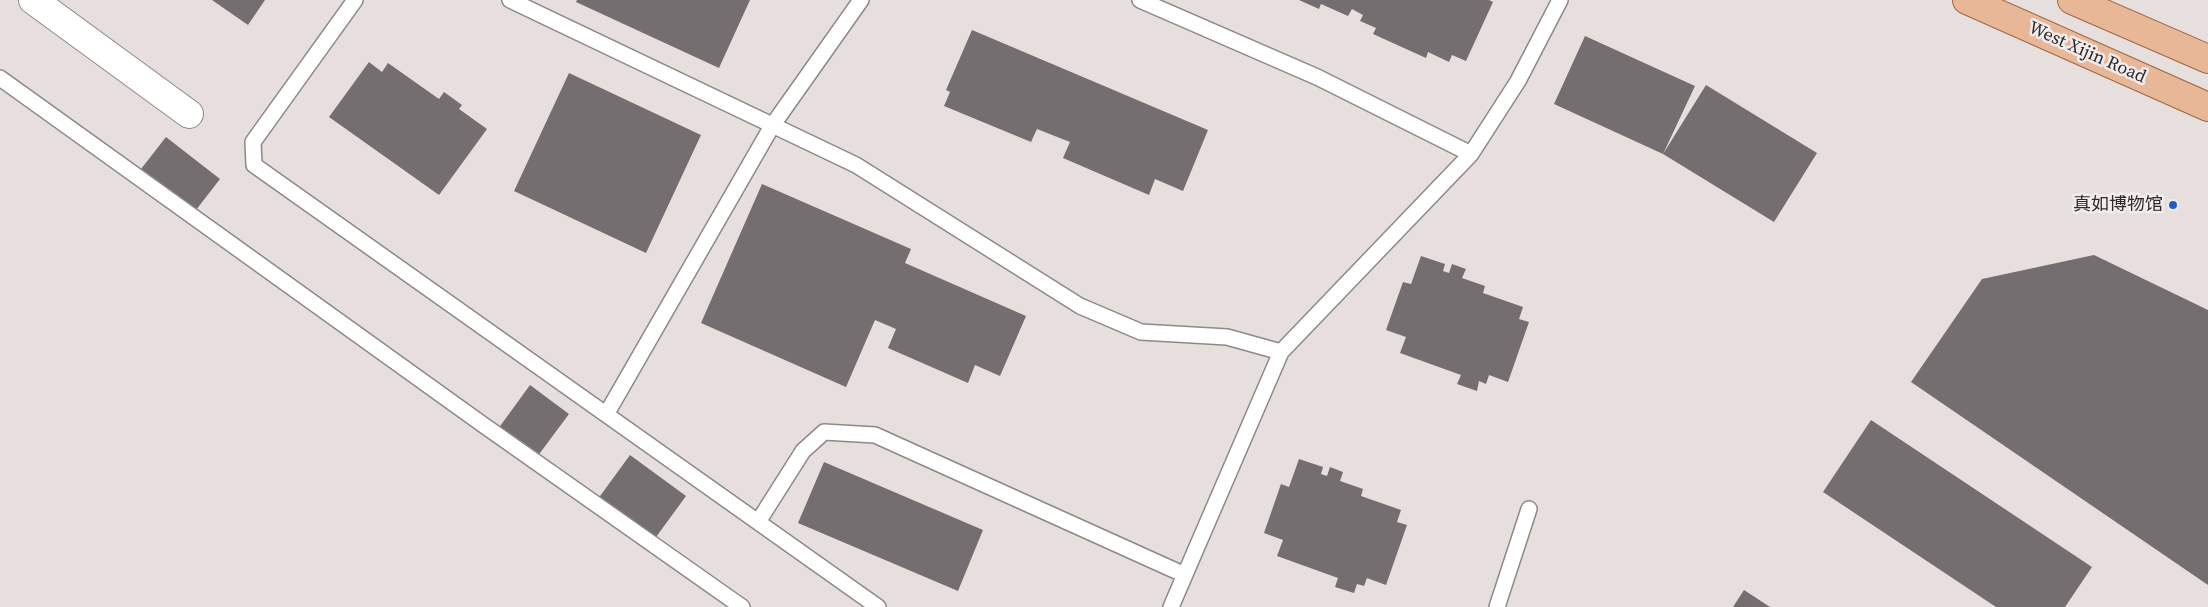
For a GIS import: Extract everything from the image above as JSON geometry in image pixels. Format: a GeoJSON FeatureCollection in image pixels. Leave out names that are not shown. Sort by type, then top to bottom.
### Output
{"type":"FeatureCollection","features":[{"type":"Feature","properties":{"kind":"main road","name":"West Xijin Road"},"geometry":{"type":"LineString","coordinates":[[1967,0],[2208,107]]}},
{"type":"Feature","properties":{"kind":"main road"},"geometry":{"type":"LineString","coordinates":[[2072,0],[2208,60]]}},
{"type":"Feature","properties":{"kind":"street"},"geometry":{"type":"LineString","coordinates":[[34,0],[189,114]]}},
{"type":"Feature","properties":{"kind":"lane"},"geometry":{"type":"LineString","coordinates":[[355,0],[253,142],[254,165],[607,413],[878,607]]}},
{"type":"Feature","properties":{"kind":"lane"},"geometry":{"type":"LineString","coordinates":[[510,0],[772,126],[856,164],[1080,306],[1142,332],[1227,337],[1280,352]]}},
{"type":"Feature","properties":{"kind":"lane"},"geometry":{"type":"LineString","coordinates":[[607,413],[772,126],[861,0]]}},
{"type":"Feature","properties":{"kind":"lane"},"geometry":{"type":"LineString","coordinates":[[1140,0],[1317,77],[1471,154]]}},
{"type":"Feature","properties":{"kind":"lane"},"geometry":{"type":"LineString","coordinates":[[1171,607],[1280,352],[1471,154],[1518,81],[1560,0]]}},
{"type":"Feature","properties":{"kind":"lane"},"geometry":{"type":"LineString","coordinates":[[0,78],[482,424],[742,607]]}},
{"type":"Feature","properties":{"kind":"lane"},"geometry":{"type":"LineString","coordinates":[[758,522],[803,451],[824,432],[875,435],[1185,575]]}},
{"type":"Feature","properties":{"kind":"lane"},"geometry":{"type":"LineString","coordinates":[[1497,607],[1529,509]]}},
{"type":"Feature","properties":{"kind":"building"},"geometry":{"type":"Polygon","coordinates":[[[212,0],[265,0],[248,25],[212,0]]]}},
{"type":"Feature","properties":{"kind":"building"},"geometry":{"type":"Polygon","coordinates":[[[577,0],[750,0],[719,68],[576,2],[577,0]]]}},
{"type":"Feature","properties":{"kind":"building"},"geometry":{"type":"Polygon","coordinates":[[[1299,0],[1489,0],[1493,2],[1466,61],[1452,55],[1449,62],[1428,52],[1426,58],[1373,34],[1376,28],[1360,21],[1363,15],[1352,9],[1348,16],[1321,4],[1319,9],[1299,0]]]}},
{"type":"Feature","properties":{"kind":"building"},"geometry":{"type":"Polygon","coordinates":[[[972,30],[1208,130],[1183,191],[1155,179],[1149,195],[1063,158],[1070,142],[1037,129],[1031,142],[944,106],[950,92],[946,90],[972,30]]]}},
{"type":"Feature","properties":{"kind":"building"},"geometry":{"type":"Polygon","coordinates":[[[1585,36],[1695,86],[1663,154],[1554,104],[1585,36]]]}},
{"type":"Feature","properties":{"kind":"building"},"geometry":{"type":"Polygon","coordinates":[[[369,62],[382,72],[388,63],[439,99],[444,92],[462,105],[459,109],[487,129],[439,195],[329,117],[369,62]]]}},
{"type":"Feature","properties":{"kind":"building"},"geometry":{"type":"Polygon","coordinates":[[[569,73],[701,135],[646,253],[514,191],[569,73]]]}},
{"type":"Feature","properties":{"kind":"building"},"geometry":{"type":"Polygon","coordinates":[[[1706,85],[1817,153],[1774,222],[1663,154],[1706,85]]]}},
{"type":"Feature","properties":{"kind":"building"},"geometry":{"type":"Polygon","coordinates":[[[166,137],[220,179],[196,210],[141,169],[166,137]]]}},
{"type":"Feature","properties":{"kind":"building"},"geometry":{"type":"Polygon","coordinates":[[[762,184],[911,249],[905,263],[1026,316],[1000,376],[975,365],[968,383],[888,348],[896,329],[875,320],[846,387],[701,323],[762,184]]]}},
{"type":"Feature","properties":{"kind":"building"},"geometry":{"type":"Polygon","coordinates":[[[2094,255],[2208,310],[2208,585],[1911,382],[1982,279],[2094,255]]]}},
{"type":"Feature","properties":{"kind":"building"},"geometry":{"type":"Polygon","coordinates":[[[1421,256],[1445,264],[1443,271],[1449,273],[1452,264],[1466,269],[1462,278],[1485,286],[1483,293],[1523,307],[1519,319],[1529,322],[1508,382],[1489,375],[1486,384],[1479,381],[1477,391],[1457,384],[1461,375],[1400,353],[1406,337],[1386,330],[1403,282],[1411,284],[1421,256]]]}},
{"type":"Feature","properties":{"kind":"building"},"geometry":{"type":"Polygon","coordinates":[[[530,385],[569,414],[537,457],[498,429],[530,385]]]}},
{"type":"Feature","properties":{"kind":"building"},"geometry":{"type":"Polygon","coordinates":[[[1871,420],[2092,567],[2065,607],[1996,607],[1823,492],[1871,420]]]}},
{"type":"Feature","properties":{"kind":"building"},"geometry":{"type":"Polygon","coordinates":[[[630,455],[686,496],[651,544],[595,503],[630,455]]]}},
{"type":"Feature","properties":{"kind":"building"},"geometry":{"type":"Polygon","coordinates":[[[1299,459],[1323,467],[1321,474],[1327,476],[1330,467],[1343,472],[1340,481],[1363,489],[1361,496],[1401,510],[1397,522],[1407,525],[1386,585],[1367,578],[1364,586],[1357,584],[1354,593],[1335,587],[1338,578],[1277,556],[1283,540],[1264,533],[1281,484],[1289,487],[1299,459]]]}},
{"type":"Feature","properties":{"kind":"building"},"geometry":{"type":"Polygon","coordinates":[[[824,462],[983,530],[958,591],[798,523],[824,462]]]}},
{"type":"Feature","properties":{"kind":"building"},"geometry":{"type":"Polygon","coordinates":[[[1744,590],[1770,607],[1733,607],[1744,590]]]}},
{"type":"Feature","properties":{"kind":"place","name":"真如博物馆"},"geometry":{"type":"Point","coordinates":[2173,205]}}]}
